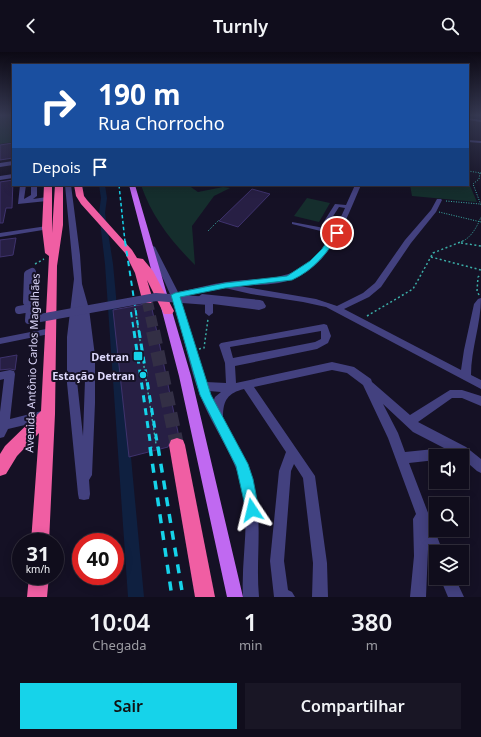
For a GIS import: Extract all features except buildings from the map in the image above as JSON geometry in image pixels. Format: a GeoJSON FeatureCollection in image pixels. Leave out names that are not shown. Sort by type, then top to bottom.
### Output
{"type":"FeatureCollection","features":[{"type":"Feature","properties":{"kind":"highway"},"geometry":{"type":"LineString","coordinates":[[48,186],[47,228],[52,266]]}},
{"type":"Feature","properties":{"kind":"highway","name":"Avenida Antônio Carlos Magalhães"},"geometry":{"type":"LineString","coordinates":[[41,533],[48,414],[52,266],[58,225],[59,186]]}},
{"type":"Feature","properties":{"kind":"highway"},"geometry":{"type":"LineString","coordinates":[[78,186],[80,196],[88,208],[148,271],[168,312]]}},
{"type":"Feature","properties":{"kind":"highway"},"geometry":{"type":"LineString","coordinates":[[126,249],[140,273],[147,300]]}},
{"type":"Feature","properties":{"kind":"highway"},"geometry":{"type":"LineString","coordinates":[[0,468],[6,454],[48,414]]}},
{"type":"Feature","properties":{"kind":"highway"},"geometry":{"type":"LineString","coordinates":[[177,445],[198,552],[205,597]]}},
{"type":"Feature","properties":{"kind":"highway"},"geometry":{"type":"LineString","coordinates":[[37,597],[38,585]]}},
{"type":"Feature","properties":{"kind":"main road"},"geometry":{"type":"LineString","coordinates":[[132,186],[168,312],[235,597]]}},
{"type":"Feature","properties":{"kind":"street"},"geometry":{"type":"LineString","coordinates":[[0,165],[12,163]]}},
{"type":"Feature","properties":{"kind":"street"},"geometry":{"type":"LineString","coordinates":[[0,179],[12,177]]}},
{"type":"Feature","properties":{"kind":"street"},"geometry":{"type":"LineString","coordinates":[[20,204],[22,186]]}},
{"type":"Feature","properties":{"kind":"street"},"geometry":{"type":"LineString","coordinates":[[20,204],[34,196],[34,186]]}},
{"type":"Feature","properties":{"kind":"street"},"geometry":{"type":"LineString","coordinates":[[68,186],[69,209],[74,234],[78,278],[88,322],[92,380],[84,494],[71,384],[71,343],[78,278]]}},
{"type":"Feature","properties":{"kind":"street"},"geometry":{"type":"LineString","coordinates":[[175,295],[225,285],[279,280],[298,274],[313,263],[325,251],[337,233],[358,186]]}},
{"type":"Feature","properties":{"kind":"street"},"geometry":{"type":"LineString","coordinates":[[20,204],[48,199]]}},
{"type":"Feature","properties":{"kind":"street"},"geometry":{"type":"LineString","coordinates":[[59,199],[74,234]]}},
{"type":"Feature","properties":{"kind":"street"},"geometry":{"type":"LineString","coordinates":[[338,309],[366,295],[378,285],[408,242],[434,211],[439,200]]}},
{"type":"Feature","properties":{"kind":"street"},"geometry":{"type":"LineString","coordinates":[[326,223],[337,205],[349,207]]}},
{"type":"Feature","properties":{"kind":"street"},"geometry":{"type":"LineString","coordinates":[[294,223],[337,233]]}},
{"type":"Feature","properties":{"kind":"street"},"geometry":{"type":"LineString","coordinates":[[0,235],[47,228]]}},
{"type":"Feature","properties":{"kind":"street"},"geometry":{"type":"LineString","coordinates":[[148,243],[175,295],[202,386],[217,418],[242,464],[250,494],[253,525],[250,555],[251,597]]}},
{"type":"Feature","properties":{"kind":"street"},"geometry":{"type":"LineString","coordinates":[[225,285],[248,291],[315,301],[338,309],[481,385]]}},
{"type":"Feature","properties":{"kind":"street"},"geometry":{"type":"LineString","coordinates":[[24,301],[29,320],[156,297],[206,299],[260,303],[262,306],[259,307],[206,299]]}},
{"type":"Feature","properties":{"kind":"street"},"geometry":{"type":"LineString","coordinates":[[206,299],[209,313]]}},
{"type":"Feature","properties":{"kind":"street"},"geometry":{"type":"LineString","coordinates":[[466,377],[465,360],[478,323],[478,304],[481,300]]}},
{"type":"Feature","properties":{"kind":"street"},"geometry":{"type":"LineString","coordinates":[[81,310],[78,377],[80,378],[84,375],[82,333]]}},
{"type":"Feature","properties":{"kind":"street"},"geometry":{"type":"LineString","coordinates":[[217,418],[219,400],[231,388],[230,363],[224,345],[324,327],[326,331],[327,338],[325,341],[317,345],[230,363]]}},
{"type":"Feature","properties":{"kind":"street"},"geometry":{"type":"LineString","coordinates":[[0,341],[51,331]]}},
{"type":"Feature","properties":{"kind":"street"},"geometry":{"type":"LineString","coordinates":[[202,386],[231,388],[332,366],[350,370],[367,382],[409,422],[428,435],[458,449]]}},
{"type":"Feature","properties":{"kind":"street"},"geometry":{"type":"LineString","coordinates":[[0,376],[10,374],[1,428],[48,414]]}},
{"type":"Feature","properties":{"kind":"street"},"geometry":{"type":"LineString","coordinates":[[367,382],[394,437],[433,545]]}},
{"type":"Feature","properties":{"kind":"street"},"geometry":{"type":"LineString","coordinates":[[247,385],[309,476],[320,563],[320,597]]}},
{"type":"Feature","properties":{"kind":"street"},"geometry":{"type":"LineString","coordinates":[[409,422],[450,394],[462,394],[481,401]]}},
{"type":"Feature","properties":{"kind":"street"},"geometry":{"type":"LineString","coordinates":[[283,596],[277,561],[285,471],[292,451]]}},
{"type":"Feature","properties":{"kind":"street"},"geometry":{"type":"LineString","coordinates":[[402,458],[429,455]]}},
{"type":"Feature","properties":{"kind":"street"},"geometry":{"type":"LineString","coordinates":[[469,457],[481,467]]}},
{"type":"Feature","properties":{"kind":"street"},"geometry":{"type":"LineString","coordinates":[[418,597],[421,535],[419,509]]}},
{"type":"Feature","properties":{"kind":"street"},"geometry":{"type":"LineString","coordinates":[[450,585],[456,597]]}},
{"type":"Feature","properties":{"kind":"path"},"geometry":{"type":"LineString","coordinates":[[439,200],[480,204],[474,184],[479,179],[480,173],[469,171]]}},
{"type":"Feature","properties":{"kind":"path"},"geometry":{"type":"LineString","coordinates":[[434,211],[480,222]]}},
{"type":"Feature","properties":{"kind":"path"},"geometry":{"type":"LineString","coordinates":[[359,320],[413,289],[435,252],[462,243],[466,240],[480,222],[481,217]]}},
{"type":"Feature","properties":{"kind":"path"},"geometry":{"type":"LineString","coordinates":[[208,231],[219,220]]}},
{"type":"Feature","properties":{"kind":"path"},"geometry":{"type":"LineString","coordinates":[[462,243],[481,246]]}},
{"type":"Feature","properties":{"kind":"path"},"geometry":{"type":"LineString","coordinates":[[431,257],[481,270]]}},
{"type":"Feature","properties":{"kind":"path"},"geometry":{"type":"LineString","coordinates":[[481,275],[478,277],[477,291],[481,300]]}},
{"type":"Feature","properties":{"kind":"path"},"geometry":{"type":"LineString","coordinates":[[134,301],[156,444]]}},
{"type":"Feature","properties":{"kind":"path"},"geometry":{"type":"LineString","coordinates":[[191,350],[204,348],[209,313]]}},
{"type":"Feature","properties":{"kind":"green space"},"geometry":{"type":"Polygon","coordinates":[[[0,141],[12,141],[12,142],[0,144],[0,141]]]}},
{"type":"Feature","properties":{"kind":"green space"},"geometry":{"type":"Polygon","coordinates":[[[469,183],[477,202],[412,196],[410,186],[469,186],[469,183]]]}},
{"type":"Feature","properties":{"kind":"green space"},"geometry":{"type":"Polygon","coordinates":[[[141,186],[189,186],[198,192],[223,187],[230,188],[214,196],[192,226],[195,265],[170,238],[145,197],[141,186]]]}},
{"type":"Feature","properties":{"kind":"green space"},"geometry":{"type":"Polygon","coordinates":[[[307,198],[330,203],[319,222],[294,216],[307,198]]]}},
{"type":"Feature","properties":{"kind":"waterway"},"geometry":{"type":"LineString","coordinates":[[102,186],[104,198],[102,213],[109,264],[136,597]]}},
{"type":"Feature","properties":{"kind":"tunnel"},"geometry":{"type":"LineString","coordinates":[[147,300],[154,332]]}},
{"type":"Feature","properties":{"kind":"tunnel"},"geometry":{"type":"LineString","coordinates":[[153,331],[177,445]]}},
{"type":"Feature","properties":{"kind":"railway"},"geometry":{"type":"LineString","coordinates":[[119,186],[125,242]]}},
{"type":"Feature","properties":{"kind":"railway"},"geometry":{"type":"LineString","coordinates":[[125,241],[139,332]]}},
{"type":"Feature","properties":{"kind":"railway"},"geometry":{"type":"LineString","coordinates":[[131,312],[134,332]]}},
{"type":"Feature","properties":{"kind":"railway"},"geometry":{"type":"LineString","coordinates":[[134,331],[151,448]]}},
{"type":"Feature","properties":{"kind":"railway"},"geometry":{"type":"LineString","coordinates":[[139,331],[158,448]]}},
{"type":"Feature","properties":{"kind":"railway"},"geometry":{"type":"LineString","coordinates":[[150,447],[172,597]]}},
{"type":"Feature","properties":{"kind":"railway"},"geometry":{"type":"LineString","coordinates":[[158,447],[183,597]]}},
{"type":"Feature","properties":{"kind":"place","name":"Detran"},"geometry":{"type":"Point","coordinates":[138,356]}},
{"type":"Feature","properties":{"kind":"place","name":"Estação Detran"},"geometry":{"type":"Point","coordinates":[143,375]}},
{"type":"Feature","properties":{"kind":"route"},"geometry":{"type":"LineString","coordinates":[[252,510],[250,494],[242,464],[202,386],[175,295],[225,285],[289,278],[298,274],[313,263],[325,251],[337,233]]}}]}
